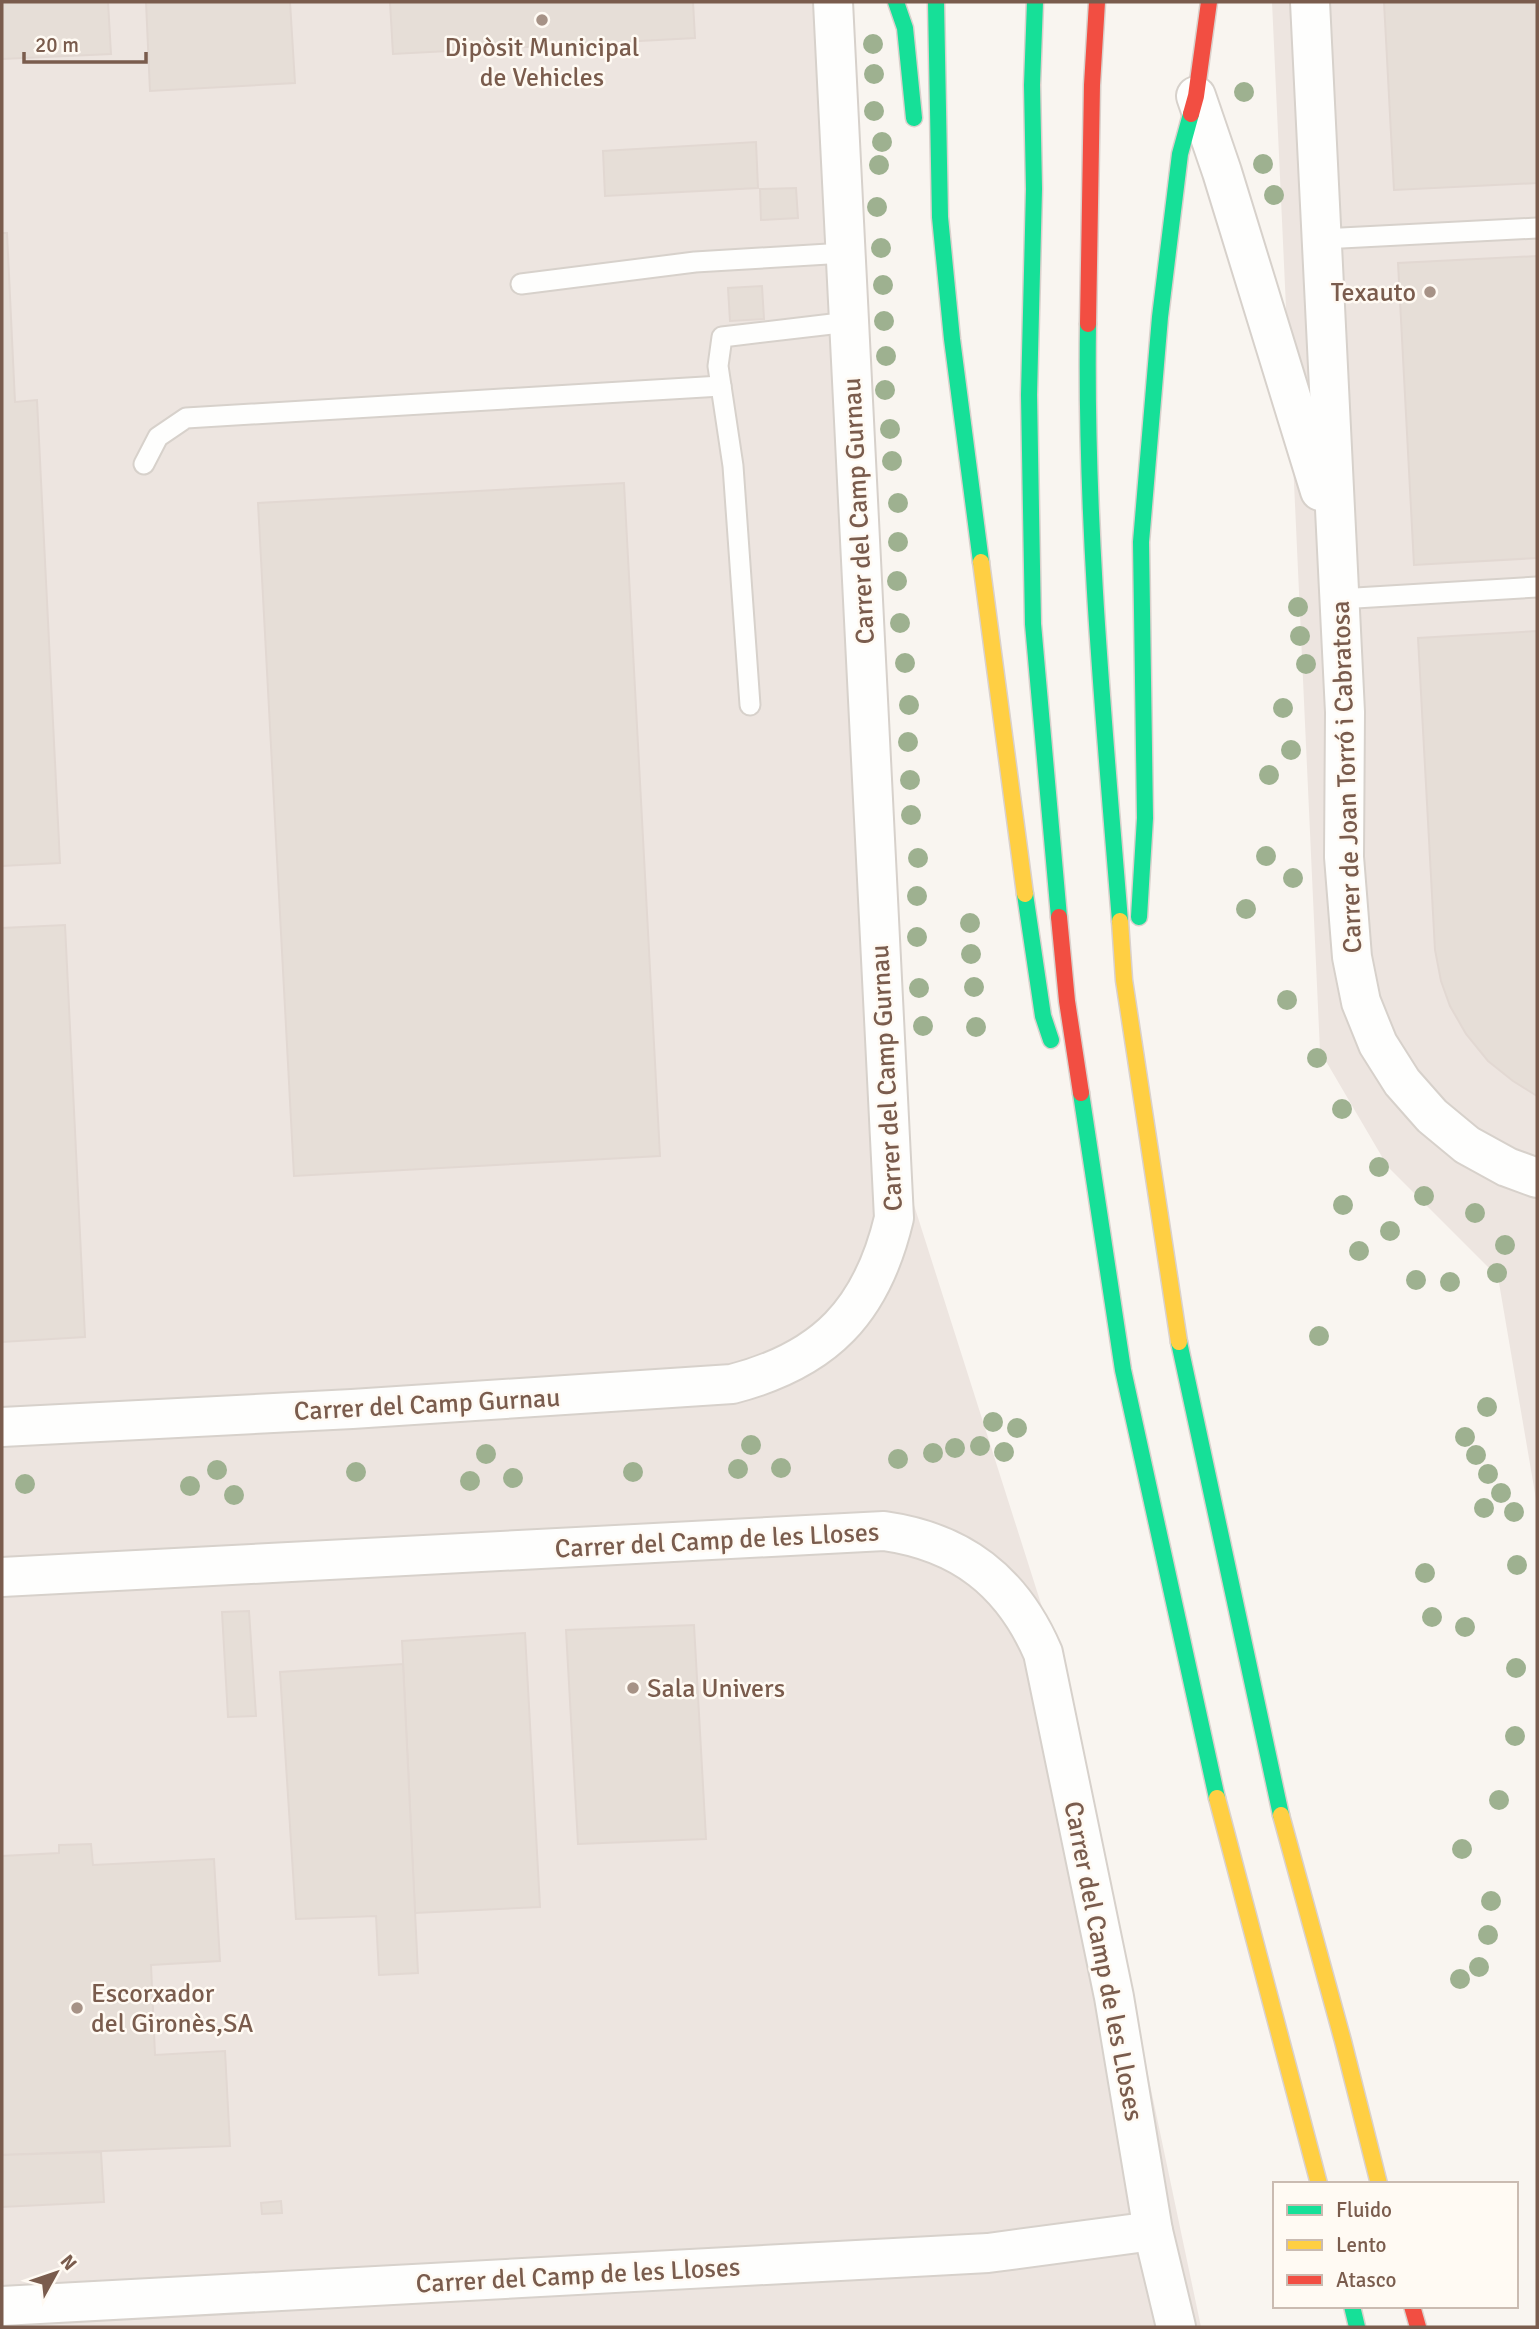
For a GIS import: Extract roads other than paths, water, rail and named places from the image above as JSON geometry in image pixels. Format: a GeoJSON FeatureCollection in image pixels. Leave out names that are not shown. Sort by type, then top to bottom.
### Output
{"type":"FeatureCollection","features":[{"type":"Feature","properties":{"kind":"highway"},"geometry":{"type":"LineString","coordinates":[[895,2],[905,28],[915,134]]}},
{"type":"Feature","properties":{"kind":"highway"},"geometry":{"type":"LineString","coordinates":[[936,2],[940,217],[952,339],[1013,807],[1043,1016],[1089,1155]]}},
{"type":"Feature","properties":{"kind":"highway"},"geometry":{"type":"LineString","coordinates":[[1035,2],[1029,395],[1033,624],[1067,1001],[1122,1370],[1222,1821],[1318,2182]]}},
{"type":"Feature","properties":{"kind":"highway"},"geometry":{"type":"LineString","coordinates":[[1097,2],[1092,85],[1087,394],[1096,611],[1124,980],[1183,1361],[1278,1803],[1378,2182]]}},
{"type":"Feature","properties":{"kind":"highway"},"geometry":{"type":"LineString","coordinates":[[1133,1031],[1145,818],[1141,542],[1160,317],[1180,154],[1196,96],[1209,2]]}},
{"type":"Feature","properties":{"kind":"highway"},"geometry":{"type":"LineString","coordinates":[[956,486],[982,557]]}},
{"type":"Feature","properties":{"kind":"highway"},"geometry":{"type":"LineString","coordinates":[[1352,2308],[1357,2327]]}},
{"type":"Feature","properties":{"kind":"highway"},"geometry":{"type":"LineString","coordinates":[[1413,2308],[1418,2327]]}},
{"type":"Feature","properties":{"kind":"street","name":"Carrer del Camp Gurnau"},"geometry":{"type":"LineString","coordinates":[[2,1427],[352,1409],[732,1384],[762,1376],[816,1348],[840,1327],[876,1277],[894,1218],[833,2]]}},
{"type":"Feature","properties":{"kind":"street","name":"Carrer de Joan Torró i Cabratosa"},"geometry":{"type":"LineString","coordinates":[[1310,2],[1345,712],[1344,857],[1352,957],[1361,1002],[1378,1044],[1396,1073],[1432,1116],[1467,1145],[1507,1167],[1537,1178]]}},
{"type":"Feature","properties":{"kind":"street","name":"Carrer de Joan Torró i Cabratosa"},"geometry":{"type":"LineString","coordinates":[[1196,96],[1336,543]]}},
{"type":"Feature","properties":{"kind":"street","name":"Carrer del Camp de les Lloses"},"geometry":{"type":"LineString","coordinates":[[2,1577],[884,1531],[909,1534],[942,1545],[971,1561],[998,1582],[1019,1608],[1033,1629],[1043,1653],[1114,1997],[1153,2231],[1176,2327]]}},
{"type":"Feature","properties":{"kind":"street","name":"Carrer del Camp de les Lloses"},"geometry":{"type":"LineString","coordinates":[[2,2306],[988,2253],[1153,2231]]}},
{"type":"Feature","properties":{"kind":"lane"},"geometry":{"type":"LineString","coordinates":[[1322,239],[1537,228]]}},
{"type":"Feature","properties":{"kind":"lane"},"geometry":{"type":"LineString","coordinates":[[522,284],[695,262],[845,253]]}},
{"type":"Feature","properties":{"kind":"lane"},"geometry":{"type":"LineString","coordinates":[[750,705],[733,466],[718,366],[722,337],[849,322]]}},
{"type":"Feature","properties":{"kind":"lane"},"geometry":{"type":"LineString","coordinates":[[144,464],[158,437],[186,418],[721,386]]}},
{"type":"Feature","properties":{"kind":"lane"},"geometry":{"type":"LineString","coordinates":[[1339,599],[1537,587]]}},
{"type":"Feature","properties":{"kind":"place","name":"Dipòsit Municipal de Vehicles"},"geometry":{"type":"Point","coordinates":[542,20]}},
{"type":"Feature","properties":{"kind":"place","name":"Texauto"},"geometry":{"type":"Point","coordinates":[1430,292]}},
{"type":"Feature","properties":{"kind":"place","name":"Sala Univers"},"geometry":{"type":"Point","coordinates":[633,1688]}},
{"type":"Feature","properties":{"kind":"place","name":"Escorxador del Gironès,SA"},"geometry":{"type":"Point","coordinates":[77,2008]}}]}
